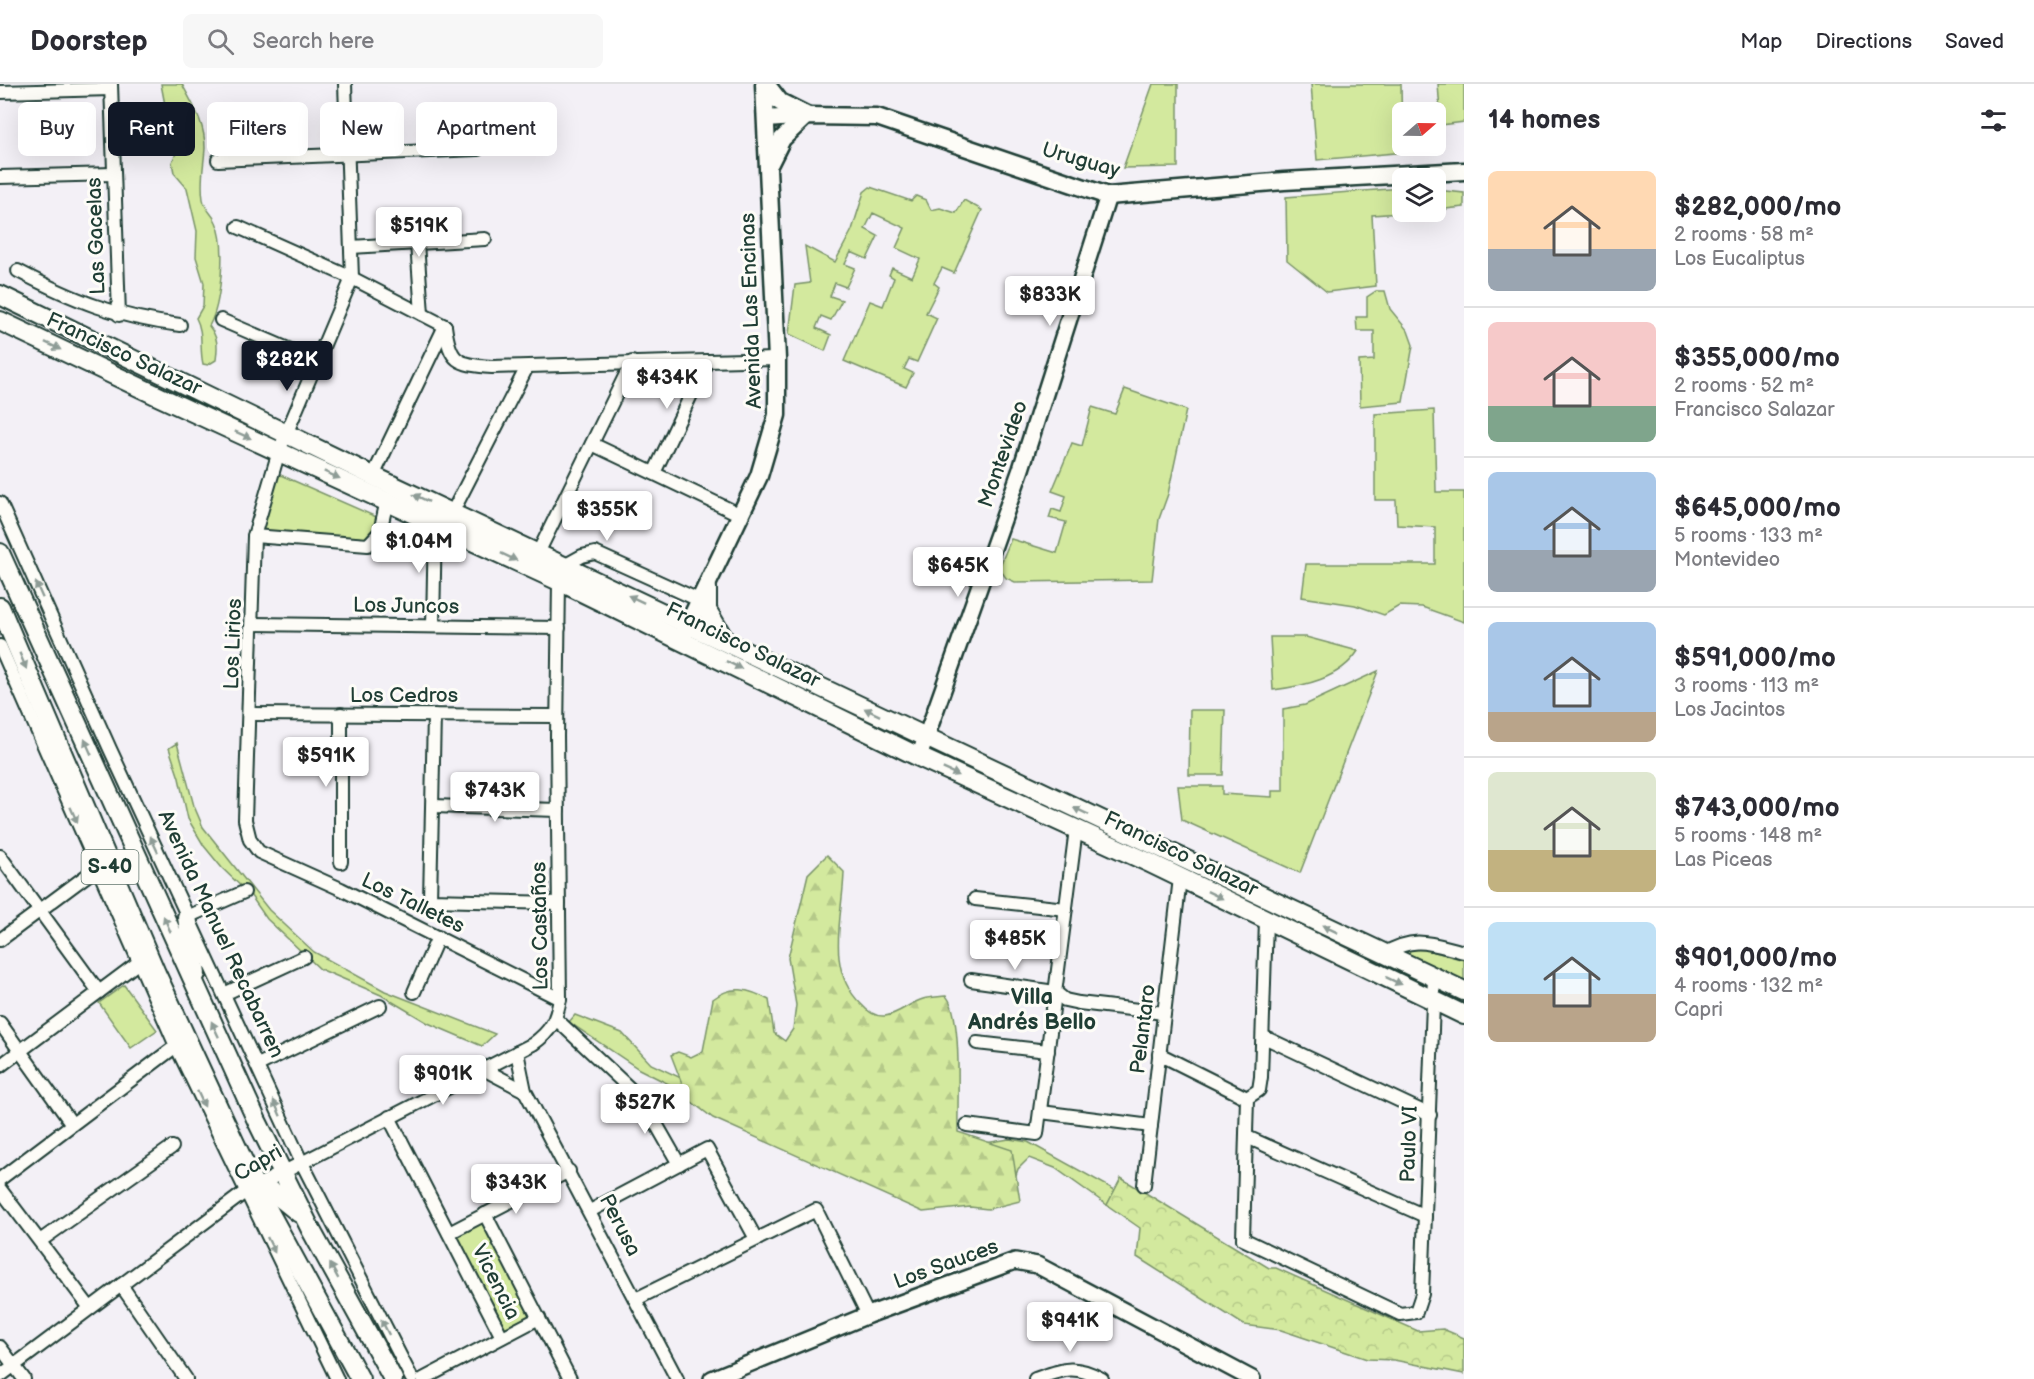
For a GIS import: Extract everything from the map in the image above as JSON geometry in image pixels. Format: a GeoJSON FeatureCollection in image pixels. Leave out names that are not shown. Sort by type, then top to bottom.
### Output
{"type":"FeatureCollection","features":[{"type":"Feature","properties":{"kind":"main road","name":"Avenida Las Encinas"},"geometry":{"type":"LineString","coordinates":[[685,631],[741,515],[772,438],[778,402],[769,172],[757,84]]}},
{"type":"Feature","properties":{"kind":"main road","name":"Avenida Las Encinas"},"geometry":{"type":"LineString","coordinates":[[761,120],[765,84]]}},
{"type":"Feature","properties":{"kind":"main road"},"geometry":{"type":"LineString","coordinates":[[765,84],[780,102],[807,116],[782,139],[769,172]]}},
{"type":"Feature","properties":{"kind":"main road","name":"Uruguay"},"geometry":{"type":"LineString","coordinates":[[761,120],[807,116],[870,115],[1108,196],[1318,178],[1392,175]]}},
{"type":"Feature","properties":{"kind":"main road","name":"Uruguay"},"geometry":{"type":"LineString","coordinates":[[1446,172],[1464,171]]}},
{"type":"Feature","properties":{"kind":"main road","name":"Uruguay"},"geometry":{"type":"LineString","coordinates":[[1446,177],[1464,179]]}},
{"type":"Feature","properties":{"kind":"main road","name":"Francisco Salazar"},"geometry":{"type":"LineString","coordinates":[[4,294],[286,434],[538,554],[562,573]]}},
{"type":"Feature","properties":{"kind":"main road","name":"Francisco Salazar"},"geometry":{"type":"LineString","coordinates":[[0,321],[387,501],[562,573],[685,631],[920,757],[1180,878],[1464,1015]]}},
{"type":"Feature","properties":{"kind":"main road","name":"Avenida Manuel Recabarren"},"geometry":{"type":"LineString","coordinates":[[0,553],[200,997],[282,1172],[311,1230],[393,1379]]}},
{"type":"Feature","properties":{"kind":"main road"},"geometry":{"type":"LineString","coordinates":[[704,594],[707,610],[724,639]]}},
{"type":"Feature","properties":{"kind":"main road","name":"S-40"},"geometry":{"type":"LineString","coordinates":[[0,607],[250,1189],[360,1379]]}},
{"type":"Feature","properties":{"kind":"main road","name":"Francisco Salazar"},"geometry":{"type":"LineString","coordinates":[[685,631],[724,639],[925,737],[1464,991]]}},
{"type":"Feature","properties":{"kind":"main road"},"geometry":{"type":"LineString","coordinates":[[187,916],[200,997]]}},
{"type":"Feature","properties":{"kind":"main road"},"geometry":{"type":"LineString","coordinates":[[156,973],[176,1046]]}},
{"type":"Feature","properties":{"kind":"main road"},"geometry":{"type":"LineString","coordinates":[[250,1189],[273,1192],[290,1204],[311,1230]]}},
{"type":"Feature","properties":{"kind":"street"},"geometry":{"type":"LineString","coordinates":[[345,84],[346,102]]}},
{"type":"Feature","properties":{"kind":"street"},"geometry":{"type":"LineString","coordinates":[[0,92],[111,86]]}},
{"type":"Feature","properties":{"kind":"street","name":"Las Gacelas"},"geometry":{"type":"LineString","coordinates":[[111,86],[119,315]]}},
{"type":"Feature","properties":{"kind":"street"},"geometry":{"type":"LineString","coordinates":[[218,160],[321,156]]}},
{"type":"Feature","properties":{"kind":"street"},"geometry":{"type":"LineString","coordinates":[[347,156],[352,278]]}},
{"type":"Feature","properties":{"kind":"street"},"geometry":{"type":"LineString","coordinates":[[0,177],[113,174]]}},
{"type":"Feature","properties":{"kind":"street","name":"Montevideo"},"geometry":{"type":"LineString","coordinates":[[920,757],[925,737],[1025,458],[1108,196]]}},
{"type":"Feature","properties":{"kind":"street"},"geometry":{"type":"LineString","coordinates":[[238,227],[352,278],[445,326]]}},
{"type":"Feature","properties":{"kind":"street"},"geometry":{"type":"LineString","coordinates":[[351,247],[485,239]]}},
{"type":"Feature","properties":{"kind":"street"},"geometry":{"type":"LineString","coordinates":[[417,243],[422,314]]}},
{"type":"Feature","properties":{"kind":"street","name":"Francisco Salazar"},"geometry":{"type":"LineString","coordinates":[[18,271],[79,301],[119,315],[180,325]]}},
{"type":"Feature","properties":{"kind":"street","name":"Los Lirios"},"geometry":{"type":"LineString","coordinates":[[250,840],[245,820],[255,536],[279,451],[352,278]]}},
{"type":"Feature","properties":{"kind":"street"},"geometry":{"type":"LineString","coordinates":[[221,320],[316,361]]}},
{"type":"Feature","properties":{"kind":"street"},"geometry":{"type":"LineString","coordinates":[[445,326],[448,348],[454,358],[464,365],[527,367],[777,359]]}},
{"type":"Feature","properties":{"kind":"street"},"geometry":{"type":"LineString","coordinates":[[373,476],[445,326]]}},
{"type":"Feature","properties":{"kind":"street"},"geometry":{"type":"LineString","coordinates":[[654,473],[707,361]]}},
{"type":"Feature","properties":{"kind":"street"},"geometry":{"type":"LineString","coordinates":[[538,554],[632,362]]}},
{"type":"Feature","properties":{"kind":"street"},"geometry":{"type":"LineString","coordinates":[[452,513],[527,367]]}},
{"type":"Feature","properties":{"kind":"street"},"geometry":{"type":"LineString","coordinates":[[592,444],[741,515]]}},
{"type":"Feature","properties":{"kind":"street"},"geometry":{"type":"LineString","coordinates":[[255,536],[368,545],[380,532],[387,501]]}},
{"type":"Feature","properties":{"kind":"street","name":"Avenida Manuel Recabarren"},"geometry":{"type":"LineString","coordinates":[[0,503],[301,1161],[412,1379]]}},
{"type":"Feature","properties":{"kind":"street"},"geometry":{"type":"LineString","coordinates":[[433,626],[435,522]]}},
{"type":"Feature","properties":{"kind":"street","name":"Francisco Salazar"},"geometry":{"type":"LineString","coordinates":[[562,573],[595,553],[649,578],[704,594]]}},
{"type":"Feature","properties":{"kind":"street","name":"Los Castaños"},"geometry":{"type":"LineString","coordinates":[[556,1019],[560,999],[557,716],[562,573]]}},
{"type":"Feature","properties":{"kind":"street","name":"Los Juncos"},"geometry":{"type":"LineString","coordinates":[[253,624],[559,628]]}},
{"type":"Feature","properties":{"kind":"street"},"geometry":{"type":"LineString","coordinates":[[0,646],[176,1046],[250,1189],[337,1379]]}},
{"type":"Feature","properties":{"kind":"street","name":"Los Cedros"},"geometry":{"type":"LineString","coordinates":[[250,714],[557,716]]}},
{"type":"Feature","properties":{"kind":"street"},"geometry":{"type":"LineString","coordinates":[[341,714],[341,862]]}},
{"type":"Feature","properties":{"kind":"street"},"geometry":{"type":"LineString","coordinates":[[434,715],[430,900],[558,903]]}},
{"type":"Feature","properties":{"kind":"street"},"geometry":{"type":"LineString","coordinates":[[433,806],[558,810]]}},
{"type":"Feature","properties":{"kind":"street"},"geometry":{"type":"LineString","coordinates":[[967,1125],[1037,1134],[1076,829]]}},
{"type":"Feature","properties":{"kind":"street","name":"Los Talletes"},"geometry":{"type":"LineString","coordinates":[[250,840],[259,852],[438,937],[560,999]]}},
{"type":"Feature","properties":{"kind":"street"},"geometry":{"type":"LineString","coordinates":[[0,856],[99,992]]}},
{"type":"Feature","properties":{"kind":"street"},"geometry":{"type":"LineString","coordinates":[[0,940],[97,868]]}},
{"type":"Feature","properties":{"kind":"street","name":"Pelantaro"},"geometry":{"type":"LineString","coordinates":[[1144,1185],[1180,878]]}},
{"type":"Feature","properties":{"kind":"street"},"geometry":{"type":"LineString","coordinates":[[187,916],[244,892]]}},
{"type":"Feature","properties":{"kind":"street"},"geometry":{"type":"LineString","coordinates":[[975,899],[1066,909]]}},
{"type":"Feature","properties":{"kind":"street"},"geometry":{"type":"LineString","coordinates":[[1247,1098],[1259,1090],[1264,1037],[1266,920]]}},
{"type":"Feature","properties":{"kind":"street"},"geometry":{"type":"LineString","coordinates":[[414,992],[438,937]]}},
{"type":"Feature","properties":{"kind":"street"},"geometry":{"type":"LineString","coordinates":[[1383,954],[1404,943],[1419,941],[1464,952]]}},
{"type":"Feature","properties":{"kind":"street"},"geometry":{"type":"LineString","coordinates":[[224,994],[304,957]]}},
{"type":"Feature","properties":{"kind":"street"},"geometry":{"type":"LineString","coordinates":[[0,1066],[139,962]]}},
{"type":"Feature","properties":{"kind":"street","name":"Paulo VI"},"geometry":{"type":"LineString","coordinates":[[1247,1137],[1243,1239],[1400,1314],[1416,1312],[1422,1294],[1434,977]]}},
{"type":"Feature","properties":{"kind":"street"},"geometry":{"type":"LineString","coordinates":[[971,980],[1055,992],[1065,1000],[1079,1003],[1164,1013]]}},
{"type":"Feature","properties":{"kind":"street"},"geometry":{"type":"LineString","coordinates":[[258,1065],[380,1006]]}},
{"type":"Feature","properties":{"kind":"street"},"geometry":{"type":"LineString","coordinates":[[556,1019],[643,1101],[679,1164]]}},
{"type":"Feature","properties":{"kind":"street","name":"Capri"},"geometry":{"type":"LineString","coordinates":[[0,1376],[250,1189],[517,1052],[544,1036],[556,1019]]}},
{"type":"Feature","properties":{"kind":"street"},"geometry":{"type":"LineString","coordinates":[[0,1023],[72,1124]]}},
{"type":"Feature","properties":{"kind":"street"},"geometry":{"type":"LineString","coordinates":[[1264,1037],[1430,1115]]}},
{"type":"Feature","properties":{"kind":"street"},"geometry":{"type":"LineString","coordinates":[[977,1043],[1048,1051]]}},
{"type":"Feature","properties":{"kind":"street"},"geometry":{"type":"LineString","coordinates":[[0,1179],[176,1046]]}},
{"type":"Feature","properties":{"kind":"street","name":"Perusa"},"geometry":{"type":"LineString","coordinates":[[517,1052],[525,1091],[677,1379]]}},
{"type":"Feature","properties":{"kind":"street"},"geometry":{"type":"LineString","coordinates":[[1159,1054],[1247,1098]]}},
{"type":"Feature","properties":{"kind":"street"},"geometry":{"type":"LineString","coordinates":[[483,1069],[525,1091]]}},
{"type":"Feature","properties":{"kind":"street"},"geometry":{"type":"LineString","coordinates":[[1247,1098],[1247,1137],[1425,1216]]}},
{"type":"Feature","properties":{"kind":"street"},"geometry":{"type":"LineString","coordinates":[[1041,1112],[1151,1126]]}},
{"type":"Feature","properties":{"kind":"street","name":"Vicencia"},"geometry":{"type":"LineString","coordinates":[[389,1118],[502,1337]]}},
{"type":"Feature","properties":{"kind":"street"},"geometry":{"type":"LineString","coordinates":[[40,1241],[172,1147]]}},
{"type":"Feature","properties":{"kind":"street"},"geometry":{"type":"LineString","coordinates":[[590,1211],[707,1149],[756,1239]]}},
{"type":"Feature","properties":{"kind":"street"},"geometry":{"type":"LineString","coordinates":[[449,1233],[569,1171]]}},
{"type":"Feature","properties":{"kind":"street"},"geometry":{"type":"LineString","coordinates":[[0,1189],[90,1308]]}},
{"type":"Feature","properties":{"kind":"street"},"geometry":{"type":"LineString","coordinates":[[636,1299],[816,1210],[868,1315]]}},
{"type":"Feature","properties":{"kind":"street","name":"Vicencia"},"geometry":{"type":"LineString","coordinates":[[485,1214],[570,1379]]}},
{"type":"Feature","properties":{"kind":"street","name":"Los Sauces"},"geometry":{"type":"LineString","coordinates":[[712,1379],[868,1315],[1008,1262],[1022,1261],[1037,1265],[1247,1378]]}},
{"type":"Feature","properties":{"kind":"street"},"geometry":{"type":"LineString","coordinates":[[121,1285],[180,1377]]}},
{"type":"Feature","properties":{"kind":"street"},"geometry":{"type":"LineString","coordinates":[[423,1379],[539,1318]]}},
{"type":"Feature","properties":{"kind":"street"},"geometry":{"type":"LineString","coordinates":[[0,1347],[24,1379]]}},
{"type":"Feature","properties":{"kind":"street"},"geometry":{"type":"LineString","coordinates":[[1035,1379],[1060,1375],[1074,1368],[1085,1370],[1102,1379]]}},
{"type":"Feature","properties":{"kind":"green space"},"geometry":{"type":"Polygon","coordinates":[[[161,84],[182,84],[192,102],[164,102],[161,84]]]}},
{"type":"Feature","properties":{"kind":"green space"},"geometry":{"type":"Polygon","coordinates":[[[1153,84],[1178,84],[1178,167],[1123,168],[1153,84]]]}},
{"type":"Feature","properties":{"kind":"green space"},"geometry":{"type":"Polygon","coordinates":[[[1311,84],[1401,84],[1401,102],[1392,102],[1392,153],[1317,160],[1311,84]]]}},
{"type":"Feature","properties":{"kind":"green space"},"geometry":{"type":"Polygon","coordinates":[[[1438,84],[1464,84],[1464,122],[1446,124],[1446,102],[1439,102],[1438,84]]]}},
{"type":"Feature","properties":{"kind":"green space"},"geometry":{"type":"Polygon","coordinates":[[[195,108],[203,130],[205,148],[203,199],[216,222],[222,259],[217,304],[209,326],[217,342],[216,360],[208,365],[203,364],[200,329],[196,318],[203,306],[204,283],[196,257],[197,231],[187,188],[174,173],[172,162],[175,156],[195,156],[195,108]]]}},
{"type":"Feature","properties":{"kind":"green space"},"geometry":{"type":"Polygon","coordinates":[[[870,187],[911,201],[916,196],[926,200],[931,210],[940,208],[956,213],[964,200],[982,210],[954,273],[942,268],[934,283],[939,287],[926,313],[937,318],[917,362],[909,359],[904,369],[913,373],[906,387],[844,361],[870,301],[883,306],[894,278],[889,275],[892,268],[912,277],[920,259],[896,248],[905,228],[873,213],[865,229],[878,236],[867,259],[851,252],[845,264],[855,268],[846,287],[835,283],[830,296],[842,300],[831,320],[821,316],[816,328],[831,335],[825,351],[789,334],[795,285],[810,283],[805,246],[835,262],[852,230],[864,192],[870,187]]]}},
{"type":"Feature","properties":{"kind":"green space"},"geometry":{"type":"Polygon","coordinates":[[[1392,189],[1392,214],[1372,215],[1376,286],[1327,292],[1287,260],[1286,197],[1392,189]]]}},
{"type":"Feature","properties":{"kind":"green space"},"geometry":{"type":"Polygon","coordinates":[[[1446,191],[1464,193],[1464,207],[1446,209],[1446,191]]]}},
{"type":"Feature","properties":{"kind":"green space"},"geometry":{"type":"Polygon","coordinates":[[[1376,291],[1385,291],[1390,309],[1408,331],[1413,345],[1403,402],[1360,406],[1359,361],[1374,360],[1374,331],[1357,331],[1356,317],[1367,317],[1367,297],[1376,291]]]}},
{"type":"Feature","properties":{"kind":"green space"},"geometry":{"type":"Polygon","coordinates":[[[1125,389],[1186,410],[1168,494],[1159,519],[1152,580],[1015,582],[1006,578],[999,568],[1011,539],[1057,553],[1066,522],[1049,518],[1052,509],[1061,512],[1066,496],[1052,491],[1072,443],[1082,446],[1092,407],[1115,414],[1125,389]]]}},
{"type":"Feature","properties":{"kind":"green space"},"geometry":{"type":"Polygon","coordinates":[[[1434,410],[1436,492],[1464,492],[1464,622],[1422,607],[1399,606],[1384,615],[1355,605],[1302,597],[1306,564],[1435,564],[1435,527],[1397,525],[1396,500],[1375,500],[1375,414],[1434,410]]]}},
{"type":"Feature","properties":{"kind":"green space"},"geometry":{"type":"Polygon","coordinates":[[[276,473],[431,541],[431,546],[258,534],[276,473]]]}},
{"type":"Feature","properties":{"kind":"green space"},"geometry":{"type":"Polygon","coordinates":[[[1270,637],[1306,637],[1358,651],[1350,661],[1331,675],[1309,683],[1273,690],[1270,637]]]}},
{"type":"Feature","properties":{"kind":"green space"},"geometry":{"type":"Polygon","coordinates":[[[1378,671],[1300,873],[1182,820],[1178,786],[1222,786],[1222,794],[1272,797],[1272,791],[1283,791],[1283,709],[1305,705],[1378,671]]]}},
{"type":"Feature","properties":{"kind":"green space"},"geometry":{"type":"Polygon","coordinates":[[[1190,710],[1225,710],[1223,775],[1189,775],[1190,710]]]}},
{"type":"Feature","properties":{"kind":"green space"},"geometry":{"type":"Polygon","coordinates":[[[177,743],[194,806],[203,827],[269,910],[314,952],[385,991],[495,1034],[482,1046],[428,1023],[381,995],[320,969],[267,919],[251,896],[222,868],[204,846],[188,819],[179,778],[169,748],[177,743]]]}},
{"type":"Feature","properties":{"kind":"green space"},"geometry":{"type":"Polygon","coordinates":[[[827,855],[844,872],[838,941],[843,975],[850,990],[866,1009],[881,1016],[895,1013],[923,999],[946,996],[955,1020],[957,1039],[958,1132],[1012,1150],[1020,1201],[988,1209],[970,1207],[923,1212],[713,1118],[688,1099],[671,1055],[678,1052],[691,1057],[703,1051],[713,999],[720,994],[741,990],[762,996],[769,1000],[774,1033],[785,1041],[793,1029],[796,1005],[788,958],[808,874],[827,855]]]}},
{"type":"Feature","properties":{"kind":"green space"},"geometry":{"type":"Polygon","coordinates":[[[1414,946],[1464,960],[1464,981],[1400,952],[1414,946]]]}},
{"type":"Feature","properties":{"kind":"green space"},"geometry":{"type":"Polygon","coordinates":[[[124,985],[157,1030],[131,1048],[99,1003],[124,985]]]}},
{"type":"Feature","properties":{"kind":"green space"},"geometry":{"type":"Polygon","coordinates":[[[575,1015],[622,1033],[651,1064],[700,1087],[968,1146],[1009,1139],[1028,1142],[1115,1190],[1107,1205],[1055,1168],[1029,1158],[1018,1169],[1011,1190],[698,1099],[639,1069],[569,1022],[575,1015]]]}},
{"type":"Feature","properties":{"kind":"green space"},"geometry":{"type":"Polygon","coordinates":[[[1121,1178],[1269,1268],[1276,1268],[1418,1331],[1443,1329],[1464,1338],[1464,1374],[1394,1360],[1367,1359],[1281,1330],[1244,1325],[1137,1257],[1140,1228],[1107,1205],[1121,1178]]]}},
{"type":"Feature","properties":{"kind":"green space"},"geometry":{"type":"Polygon","coordinates":[[[483,1221],[532,1316],[504,1331],[456,1235],[483,1221]]]}},
{"type":"Feature","properties":{"kind":"district","name":"Villa Andrés Bello"},"geometry":{"type":"Point","coordinates":[1032,1010]}}]}
